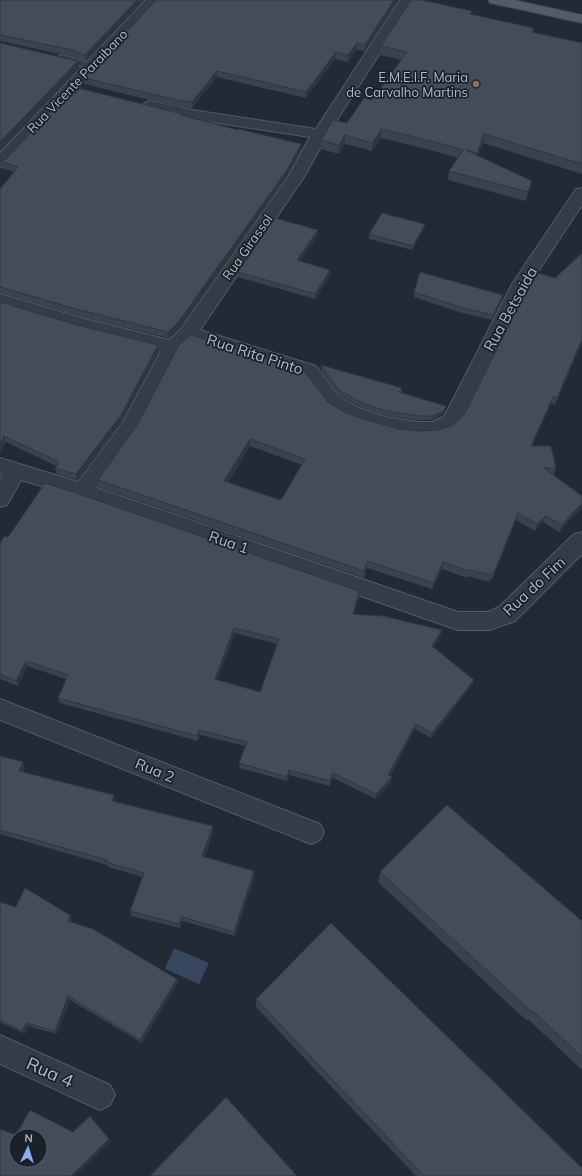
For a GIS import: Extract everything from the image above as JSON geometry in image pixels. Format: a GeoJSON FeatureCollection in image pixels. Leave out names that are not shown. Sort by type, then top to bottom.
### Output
{"type":"FeatureCollection","features":[{"type":"Feature","properties":{"kind":"main road"},"geometry":{"type":"LineString","coordinates":[[495,0],[582,19]]}},
{"type":"Feature","properties":{"kind":"main road"},"geometry":{"type":"LineString","coordinates":[[545,0],[582,8]]}},
{"type":"Feature","properties":{"kind":"street","name":"Rua Vicente Paraibano"},"geometry":{"type":"LineString","coordinates":[[0,162],[154,0]]}},
{"type":"Feature","properties":{"kind":"street","name":"Rua Girassol"},"geometry":{"type":"LineString","coordinates":[[83,491],[130,426],[172,347],[188,333],[296,178],[320,134],[407,0]]}},
{"type":"Feature","properties":{"kind":"street"},"geometry":{"type":"LineString","coordinates":[[72,87],[87,91]]}},
{"type":"Feature","properties":{"kind":"street"},"geometry":{"type":"LineString","coordinates":[[139,104],[177,113],[263,124],[320,134]]}},
{"type":"Feature","properties":{"kind":"street","name":"Rua Betsaida"},"geometry":{"type":"LineString","coordinates":[[459,408],[520,284],[581,199]]}},
{"type":"Feature","properties":{"kind":"street"},"geometry":{"type":"LineString","coordinates":[[0,300],[79,324],[172,347]]}},
{"type":"Feature","properties":{"kind":"street","name":"Rua Rita Pinto"},"geometry":{"type":"LineString","coordinates":[[188,333],[302,368],[316,377],[331,401],[343,410],[362,417],[407,429],[432,429],[444,427],[451,422],[459,408]]}},
{"type":"Feature","properties":{"kind":"street"},"geometry":{"type":"LineString","coordinates":[[0,499],[8,469]]}},
{"type":"Feature","properties":{"kind":"street","name":"Rua 1"},"geometry":{"type":"LineString","coordinates":[[8,469],[83,491],[458,621]]}},
{"type":"Feature","properties":{"kind":"street","name":"Rua do Fim"},"geometry":{"type":"LineString","coordinates":[[458,621],[489,621],[507,614],[582,540]]}},
{"type":"Feature","properties":{"kind":"street","name":"Rua 2"},"geometry":{"type":"LineString","coordinates":[[0,709],[310,832]]}},
{"type":"Feature","properties":{"kind":"street","name":"Rua 4"},"geometry":{"type":"LineString","coordinates":[[0,1049],[100,1095]]}},
{"type":"Feature","properties":{"kind":"lane"},"geometry":{"type":"LineString","coordinates":[[55,56],[90,66]]}},
{"type":"Feature","properties":{"kind":"water"},"geometry":{"type":"Polygon","coordinates":[[[174,948],[209,963],[199,984],[165,969],[174,948]]]}},
{"type":"Feature","properties":{"kind":"building"},"geometry":{"type":"Polygon","coordinates":[[[0,0],[137,0],[85,55],[72,50],[0,35],[0,0]]]}},
{"type":"Feature","properties":{"kind":"building"},"geometry":{"type":"Polygon","coordinates":[[[156,0],[394,0],[365,45],[357,43],[348,55],[336,52],[306,92],[217,71],[192,102],[177,100],[84,78],[156,0]]]}},
{"type":"Feature","properties":{"kind":"building","name":"E.M.E.I.F. Maria de Carvalho Martins"},"geometry":{"type":"Polygon","coordinates":[[[411,0],[422,0],[472,11],[470,14],[534,28],[532,32],[582,43],[582,164],[484,134],[477,153],[466,150],[532,181],[528,192],[449,171],[463,150],[435,142],[382,129],[372,143],[345,135],[339,145],[321,140],[333,120],[347,123],[364,98],[372,100],[407,52],[381,46],[411,0]]]}},
{"type":"Feature","properties":{"kind":"building"},"geometry":{"type":"Polygon","coordinates":[[[0,43],[78,61],[0,142],[0,43]]]}},
{"type":"Feature","properties":{"kind":"building"},"geometry":{"type":"Polygon","coordinates":[[[74,87],[182,114],[181,115],[238,130],[301,144],[287,170],[179,321],[168,332],[80,310],[0,287],[0,189],[18,167],[0,161],[6,159],[74,87]]]}},
{"type":"Feature","properties":{"kind":"building"},"geometry":{"type":"Polygon","coordinates":[[[382,213],[425,224],[413,246],[369,234],[382,213]]]}},
{"type":"Feature","properties":{"kind":"building"},"geometry":{"type":"Polygon","coordinates":[[[275,218],[318,230],[297,260],[330,270],[315,294],[238,272],[275,218]]]}},
{"type":"Feature","properties":{"kind":"building"},"geometry":{"type":"Polygon","coordinates":[[[582,253],[582,339],[557,398],[553,397],[531,446],[551,446],[556,468],[544,468],[582,496],[582,503],[562,525],[546,516],[537,524],[518,513],[494,573],[491,575],[469,571],[443,562],[434,583],[367,561],[364,571],[98,480],[137,425],[179,345],[191,335],[300,369],[309,377],[328,402],[344,412],[399,429],[419,431],[438,430],[453,425],[464,415],[531,281],[533,282],[538,273],[555,278],[582,253]],[[250,439],[224,481],[281,500],[305,459],[250,439]]]}},
{"type":"Feature","properties":{"kind":"building"},"geometry":{"type":"Polygon","coordinates":[[[420,272],[503,295],[493,315],[460,307],[414,292],[420,272]]]}},
{"type":"Feature","properties":{"kind":"building"},"geometry":{"type":"Polygon","coordinates":[[[0,302],[77,325],[158,345],[121,415],[76,474],[55,468],[59,462],[4,436],[0,443],[0,302]]]}},
{"type":"Feature","properties":{"kind":"building"},"geometry":{"type":"Polygon","coordinates":[[[321,365],[402,388],[399,392],[446,406],[444,411],[433,416],[420,416],[386,411],[360,402],[339,390],[321,365]]]}},
{"type":"Feature","properties":{"kind":"building"},"geometry":{"type":"Polygon","coordinates":[[[45,483],[359,591],[353,614],[383,616],[442,630],[432,646],[474,680],[432,733],[416,724],[388,775],[392,777],[376,794],[333,773],[330,781],[289,770],[287,777],[239,763],[247,742],[199,730],[197,736],[58,698],[68,675],[26,661],[16,681],[0,674],[0,543],[4,536],[8,537],[45,483]],[[234,628],[215,679],[260,692],[279,639],[234,628]]]}},
{"type":"Feature","properties":{"kind":"building"},"geometry":{"type":"Polygon","coordinates":[[[0,756],[23,762],[19,771],[114,795],[112,801],[213,826],[202,856],[254,871],[234,932],[182,917],[179,924],[130,911],[144,873],[106,862],[107,860],[0,830],[0,756]]]}},
{"type":"Feature","properties":{"kind":"building"},"geometry":{"type":"Polygon","coordinates":[[[447,805],[582,921],[582,1057],[380,872],[447,805]]]}},
{"type":"Feature","properties":{"kind":"building"},"geometry":{"type":"Polygon","coordinates":[[[25,888],[70,915],[68,921],[93,929],[177,979],[140,1040],[68,996],[55,1031],[26,1023],[22,1031],[0,1020],[0,902],[16,907],[25,888]]]}},
{"type":"Feature","properties":{"kind":"building"},"geometry":{"type":"Polygon","coordinates":[[[331,923],[582,1168],[582,1176],[424,1176],[256,999],[331,923]]]}},
{"type":"Feature","properties":{"kind":"building"},"geometry":{"type":"Polygon","coordinates":[[[226,1097],[297,1176],[150,1176],[226,1097]]]}},
{"type":"Feature","properties":{"kind":"building"},"geometry":{"type":"Polygon","coordinates":[[[30,1110],[73,1132],[90,1116],[109,1139],[71,1176],[0,1176],[0,1129],[8,1132],[8,1168],[48,1168],[48,1128],[20,1128],[30,1110]]]}},
{"type":"Feature","properties":{"kind":"place","name":"E.M.E.I.F. Maria de Carvalho Martins"},"geometry":{"type":"Point","coordinates":[476,84]}}]}
